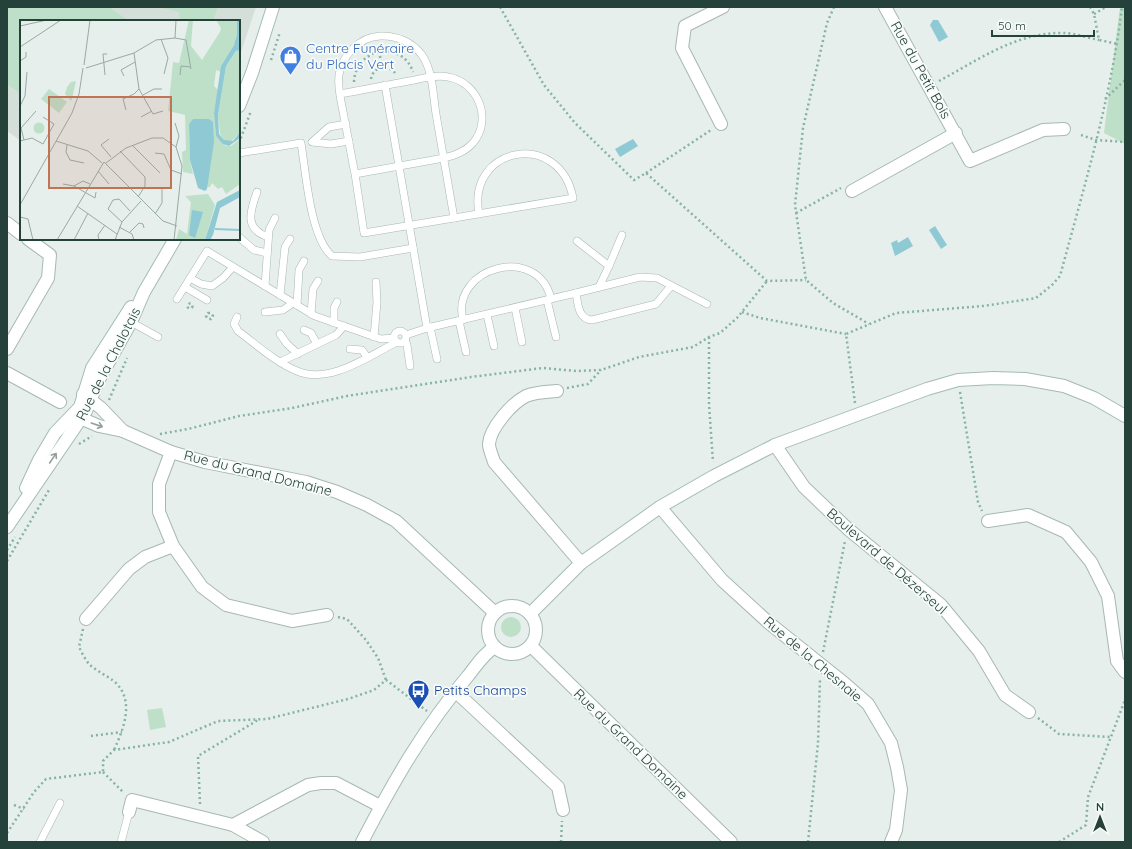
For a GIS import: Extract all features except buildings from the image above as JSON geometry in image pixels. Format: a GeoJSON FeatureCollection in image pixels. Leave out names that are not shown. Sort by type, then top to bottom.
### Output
{"type":"FeatureCollection","features":[{"type":"Feature","properties":{"kind":"street"},"geometry":{"type":"LineString","coordinates":[[240,103],[252,73],[273,7]]}},
{"type":"Feature","properties":{"kind":"street"},"geometry":{"type":"LineString","coordinates":[[721,124],[682,48],[685,26],[723,7]]}},
{"type":"Feature","properties":{"kind":"street","name":"Rue du Petit Bois"},"geometry":{"type":"LineString","coordinates":[[885,7],[956,133],[970,161],[1043,130],[1064,129]]}},
{"type":"Feature","properties":{"kind":"street","name":"Rue du Petit Bois"},"geometry":{"type":"LineString","coordinates":[[852,191],[956,133]]}},
{"type":"Feature","properties":{"kind":"street"},"geometry":{"type":"LineString","coordinates":[[7,224],[20,233]]}},
{"type":"Feature","properties":{"kind":"street"},"geometry":{"type":"LineString","coordinates":[[7,349],[48,278],[50,255],[29,240]]}},
{"type":"Feature","properties":{"kind":"street","name":"Rue de la Chalotais"},"geometry":{"type":"LineString","coordinates":[[7,527],[77,417],[87,397],[98,381],[131,322],[144,292],[174,240]]}},
{"type":"Feature","properties":{"kind":"street","name":"Rue de la Chalotais"},"geometry":{"type":"LineString","coordinates":[[87,397],[92,368],[135,300],[144,292]]}},
{"type":"Feature","properties":{"kind":"street"},"geometry":{"type":"LineString","coordinates":[[7,373],[60,402]]}},
{"type":"Feature","properties":{"kind":"street"},"geometry":{"type":"LineString","coordinates":[[530,614],[581,563],[660,507],[714,476],[775,445],[927,388],[958,380],[993,378],[1025,379],[1064,386],[1094,398],[1125,416]]}},
{"type":"Feature","properties":{"kind":"street"},"geometry":{"type":"LineString","coordinates":[[557,391],[537,393],[525,397],[504,415],[495,426],[489,445],[494,462],[581,563]]}},
{"type":"Feature","properties":{"kind":"street","name":"Rue du Grand Domaine"},"geometry":{"type":"LineString","coordinates":[[87,397],[123,431]]}},
{"type":"Feature","properties":{"kind":"street","name":"Rue du Grand Domaine"},"geometry":{"type":"LineString","coordinates":[[77,417],[99,426],[123,431],[171,452],[205,462],[306,482],[337,492],[367,505],[396,521],[467,585],[495,613]]}},
{"type":"Feature","properties":{"kind":"street","name":"Boulevard de Dézerseul"},"geometry":{"type":"LineString","coordinates":[[775,445],[804,487],[848,529],[941,605],[979,651],[1005,695],[1029,712]]}},
{"type":"Feature","properties":{"kind":"street","name":"Rue du Grand Domaine"},"geometry":{"type":"LineString","coordinates":[[171,452],[159,484],[159,512],[173,546],[202,588],[226,605],[292,621],[327,615]]}},
{"type":"Feature","properties":{"kind":"street","name":"Rue de la Chesnaie"},"geometry":{"type":"LineString","coordinates":[[660,507],[722,580],[769,623],[868,704],[891,743],[901,790],[896,830],[891,842]]}},
{"type":"Feature","properties":{"kind":"street"},"geometry":{"type":"LineString","coordinates":[[988,521],[1028,515],[1066,532],[1091,562],[1108,596],[1117,661],[1125,672]]}},
{"type":"Feature","properties":{"kind":"street"},"geometry":{"type":"LineString","coordinates":[[86,619],[129,569],[145,557],[173,546]]}},
{"type":"Feature","properties":{"kind":"street"},"geometry":{"type":"LineString","coordinates":[[517,606],[530,614],[537,628],[536,635],[531,646],[522,652],[515,654],[508,654],[495,647],[488,634],[490,619],[495,613],[501,608],[517,606]]}},
{"type":"Feature","properties":{"kind":"street","name":"Rue du Grand Domaine"},"geometry":{"type":"LineString","coordinates":[[531,646],[731,842]]}},
{"type":"Feature","properties":{"kind":"street"},"geometry":{"type":"LineString","coordinates":[[362,842],[380,806],[435,716],[481,660],[495,647]]}},
{"type":"Feature","properties":{"kind":"street"},"geometry":{"type":"LineString","coordinates":[[455,691],[558,787],[563,810]]}},
{"type":"Feature","properties":{"kind":"street"},"geometry":{"type":"LineString","coordinates":[[233,825],[308,785],[321,783],[336,783],[380,806]]}},
{"type":"Feature","properties":{"kind":"street"},"geometry":{"type":"LineString","coordinates":[[129,812],[132,800],[233,825],[263,842]]}},
{"type":"Feature","properties":{"kind":"lane"},"geometry":{"type":"LineString","coordinates":[[454,218],[430,77],[422,56],[408,42],[386,36],[373,37],[361,42],[346,57],[339,76],[340,94],[364,233],[409,226],[573,198],[571,188],[565,174],[549,160],[535,154],[516,154],[498,161],[486,172],[478,188],[476,197],[478,214]]}},
{"type":"Feature","properties":{"kind":"lane"},"geometry":{"type":"LineString","coordinates":[[340,94],[430,77],[449,77],[462,82],[472,90],[477,96],[481,110],[481,127],[473,142],[456,155],[355,174]]}},
{"type":"Feature","properties":{"kind":"lane"},"geometry":{"type":"LineString","coordinates":[[385,85],[413,248],[437,359]]}},
{"type":"Feature","properties":{"kind":"lane"},"geometry":{"type":"LineString","coordinates":[[312,142],[329,127],[346,124]]}},
{"type":"Feature","properties":{"kind":"lane"},"geometry":{"type":"LineString","coordinates":[[240,153],[301,143],[312,142],[331,144],[349,141]]}},
{"type":"Feature","properties":{"kind":"lane"},"geometry":{"type":"LineString","coordinates":[[301,143],[316,229],[326,252],[332,256],[349,258],[413,248]]}},
{"type":"Feature","properties":{"kind":"lane"},"geometry":{"type":"LineString","coordinates":[[257,192],[251,208],[251,219],[256,230],[268,237]]}},
{"type":"Feature","properties":{"kind":"lane"},"geometry":{"type":"LineString","coordinates":[[265,286],[268,237],[270,225],[274,218]]}},
{"type":"Feature","properties":{"kind":"lane"},"geometry":{"type":"LineString","coordinates":[[599,287],[622,235]]}},
{"type":"Feature","properties":{"kind":"lane"},"geometry":{"type":"LineString","coordinates":[[240,237],[254,250],[267,254]]}},
{"type":"Feature","properties":{"kind":"lane"},"geometry":{"type":"LineString","coordinates":[[280,295],[285,247],[290,239]]}},
{"type":"Feature","properties":{"kind":"lane"},"geometry":{"type":"LineString","coordinates":[[577,241],[609,266]]}},
{"type":"Feature","properties":{"kind":"lane"},"geometry":{"type":"LineString","coordinates":[[177,299],[207,252],[311,314],[381,339],[401,339],[407,345],[410,366]]}},
{"type":"Feature","properties":{"kind":"lane"},"geometry":{"type":"LineString","coordinates":[[295,304],[299,270],[304,261]]}},
{"type":"Feature","properties":{"kind":"lane"},"geometry":{"type":"LineString","coordinates":[[190,278],[201,284],[212,286],[223,278],[233,267]]}},
{"type":"Feature","properties":{"kind":"lane"},"geometry":{"type":"LineString","coordinates":[[466,352],[461,321],[463,302],[471,285],[483,275],[498,268],[519,268],[536,275],[547,287],[556,337]]}},
{"type":"Feature","properties":{"kind":"lane"},"geometry":{"type":"LineString","coordinates":[[237,317],[234,324],[238,331],[280,362],[304,374],[322,375],[335,372],[401,339],[429,327],[487,315],[640,277],[657,278],[707,304]]}},
{"type":"Feature","properties":{"kind":"lane"},"geometry":{"type":"LineString","coordinates":[[311,314],[313,289],[318,281]]}},
{"type":"Feature","properties":{"kind":"lane"},"geometry":{"type":"LineString","coordinates":[[374,337],[377,302],[376,282]]}},
{"type":"Feature","properties":{"kind":"lane"},"geometry":{"type":"LineString","coordinates":[[576,293],[581,315],[586,319],[592,320],[656,304],[671,286]]}},
{"type":"Feature","properties":{"kind":"lane"},"geometry":{"type":"LineString","coordinates":[[185,287],[207,300]]}},
{"type":"Feature","properties":{"kind":"lane"},"geometry":{"type":"LineString","coordinates":[[334,323],[334,308],[337,302]]}},
{"type":"Feature","properties":{"kind":"lane"},"geometry":{"type":"LineString","coordinates":[[265,312],[283,310],[295,304]]}},
{"type":"Feature","properties":{"kind":"lane"},"geometry":{"type":"LineString","coordinates":[[515,308],[522,342]]}},
{"type":"Feature","properties":{"kind":"lane"},"geometry":{"type":"LineString","coordinates":[[487,315],[494,346]]}},
{"type":"Feature","properties":{"kind":"lane"},"geometry":{"type":"LineString","coordinates":[[131,322],[158,337]]}},
{"type":"Feature","properties":{"kind":"lane"},"geometry":{"type":"LineString","coordinates":[[280,362],[336,335],[344,326]]}},
{"type":"Feature","properties":{"kind":"lane"},"geometry":{"type":"LineString","coordinates":[[304,330],[311,333],[317,344]]}},
{"type":"Feature","properties":{"kind":"lane"},"geometry":{"type":"LineString","coordinates":[[280,334],[287,344],[298,354]]}},
{"type":"Feature","properties":{"kind":"lane"},"geometry":{"type":"LineString","coordinates":[[350,349],[362,350],[367,357]]}},
{"type":"Feature","properties":{"kind":"lane"},"geometry":{"type":"LineString","coordinates":[[40,842],[60,803]]}},
{"type":"Feature","properties":{"kind":"lane"},"geometry":{"type":"LineString","coordinates":[[121,842],[129,812]]}},
{"type":"Feature","properties":{"kind":"path"},"geometry":{"type":"LineString","coordinates":[[500,7],[544,85],[575,123],[634,180],[721,124]]}},
{"type":"Feature","properties":{"kind":"path"},"geometry":{"type":"LineString","coordinates":[[806,280],[796,213],[803,128],[827,23],[834,7]]}},
{"type":"Feature","properties":{"kind":"path"},"geometry":{"type":"LineString","coordinates":[[1090,7],[1094,14],[1099,40]]}},
{"type":"Feature","properties":{"kind":"path"},"geometry":{"type":"LineString","coordinates":[[1094,14],[1106,7]]}},
{"type":"Feature","properties":{"kind":"path"},"geometry":{"type":"LineString","coordinates":[[742,312],[760,318],[846,334],[896,313],[983,306],[1036,298],[1052,285],[1060,276],[1096,140],[1118,44],[1122,7]]}},
{"type":"Feature","properties":{"kind":"path"},"geometry":{"type":"LineString","coordinates":[[930,86],[998,48],[1028,36],[1064,33],[1118,44]]}},
{"type":"Feature","properties":{"kind":"path"},"geometry":{"type":"LineString","coordinates":[[379,51],[382,68]]}},
{"type":"Feature","properties":{"kind":"path"},"geometry":{"type":"LineString","coordinates":[[354,91],[354,78],[358,66],[365,58],[379,51],[391,51],[402,56],[412,68],[415,80]]}},
{"type":"Feature","properties":{"kind":"path"},"geometry":{"type":"LineString","coordinates":[[1105,99],[1125,80]]}},
{"type":"Feature","properties":{"kind":"path"},"geometry":{"type":"LineString","coordinates":[[1081,134],[1096,140],[1125,142]]}},
{"type":"Feature","properties":{"kind":"path"},"geometry":{"type":"LineString","coordinates":[[646,173],[767,281],[806,280],[834,303],[869,324]]}},
{"type":"Feature","properties":{"kind":"path"},"geometry":{"type":"LineString","coordinates":[[796,213],[838,189],[844,187],[852,191]]}},
{"type":"Feature","properties":{"kind":"path"},"geometry":{"type":"LineString","coordinates":[[143,439],[162,433],[188,429],[239,416],[292,408],[376,391],[543,368],[576,371],[601,370],[639,357],[693,347],[709,337],[720,334],[742,312],[767,281]]}},
{"type":"Feature","properties":{"kind":"path"},"geometry":{"type":"LineString","coordinates":[[846,334],[857,415]]}},
{"type":"Feature","properties":{"kind":"path"},"geometry":{"type":"LineString","coordinates":[[709,337],[709,404],[714,476]]}},
{"type":"Feature","properties":{"kind":"path"},"geometry":{"type":"LineString","coordinates":[[557,391],[588,384],[601,370]]}},
{"type":"Feature","properties":{"kind":"path"},"geometry":{"type":"LineString","coordinates":[[958,380],[978,502],[988,521]]}},
{"type":"Feature","properties":{"kind":"path"},"geometry":{"type":"LineString","coordinates":[[808,842],[818,743],[821,666],[848,529]]}},
{"type":"Feature","properties":{"kind":"path"},"geometry":{"type":"LineString","coordinates":[[327,615],[347,619],[366,640],[378,658],[386,680],[435,716]]}},
{"type":"Feature","properties":{"kind":"path"},"geometry":{"type":"LineString","coordinates":[[86,619],[78,647],[90,665],[117,684],[125,698],[127,712],[122,732],[114,750],[103,761],[103,772],[132,800]]}},
{"type":"Feature","properties":{"kind":"path"},"geometry":{"type":"LineString","coordinates":[[114,750],[169,742],[218,721],[267,719],[348,699],[374,690],[386,680]]}},
{"type":"Feature","properties":{"kind":"path"},"geometry":{"type":"LineString","coordinates":[[1059,842],[1086,825],[1088,798],[1125,700]]}},
{"type":"Feature","properties":{"kind":"path"},"geometry":{"type":"LineString","coordinates":[[1029,712],[1059,734],[1110,737]]}},
{"type":"Feature","properties":{"kind":"path"},"geometry":{"type":"LineString","coordinates":[[201,817],[198,756],[258,719]]}},
{"type":"Feature","properties":{"kind":"path"},"geometry":{"type":"LineString","coordinates":[[90,736],[122,732]]}},
{"type":"Feature","properties":{"kind":"path"},"geometry":{"type":"LineString","coordinates":[[7,833],[34,792],[46,779],[103,772]]}},
{"type":"Feature","properties":{"kind":"path"},"geometry":{"type":"LineString","coordinates":[[14,805],[24,809]]}},
{"type":"Feature","properties":{"kind":"path"},"geometry":{"type":"LineString","coordinates":[[561,842],[563,810]]}},
{"type":"Feature","properties":{"kind":"shaded area"},"geometry":{"type":"Polygon","coordinates":[[[7,7],[256,7],[240,55],[240,20],[20,20],[20,140],[7,131],[7,7]]]}},
{"type":"Feature","properties":{"kind":"green space"},"geometry":{"type":"Polygon","coordinates":[[[7,7],[109,7],[128,20],[20,20],[20,93],[7,84],[7,7]]]}},
{"type":"Feature","properties":{"kind":"green space"},"geometry":{"type":"Polygon","coordinates":[[[218,7],[213,20],[180,20],[179,12],[162,8],[218,7]]]}},
{"type":"Feature","properties":{"kind":"green space"},"geometry":{"type":"Polygon","coordinates":[[[1120,7],[1125,7],[1125,144],[1104,133],[1120,7]]]}},
{"type":"Feature","properties":{"kind":"green space"},"geometry":{"type":"Polygon","coordinates":[[[511,617],[518,620],[521,627],[518,634],[511,637],[504,634],[501,627],[504,620],[511,617]]]}},
{"type":"Feature","properties":{"kind":"green space"},"geometry":{"type":"Polygon","coordinates":[[[162,708],[166,727],[150,730],[147,710],[162,708]]]}},
{"type":"Feature","properties":{"kind":"water"},"geometry":{"type":"Polygon","coordinates":[[[933,20],[938,20],[948,37],[939,42],[930,25],[933,20]]]}},
{"type":"Feature","properties":{"kind":"water"},"geometry":{"type":"Polygon","coordinates":[[[633,139],[638,146],[620,157],[615,149],[633,139]]]}},
{"type":"Feature","properties":{"kind":"water"},"geometry":{"type":"Polygon","coordinates":[[[935,226],[947,245],[941,249],[929,230],[935,226]]]}},
{"type":"Feature","properties":{"kind":"water"},"geometry":{"type":"Polygon","coordinates":[[[908,237],[913,246],[895,256],[891,243],[897,240],[898,243],[908,237]]]}},
{"type":"Feature","properties":{"kind":"place","name":"Centre Funéraire du Placis Vert"},"geometry":{"type":"Point","coordinates":[290,76]}},
{"type":"Feature","properties":{"kind":"place","name":"Petits Champs"},"geometry":{"type":"Point","coordinates":[419,710]}}]}
